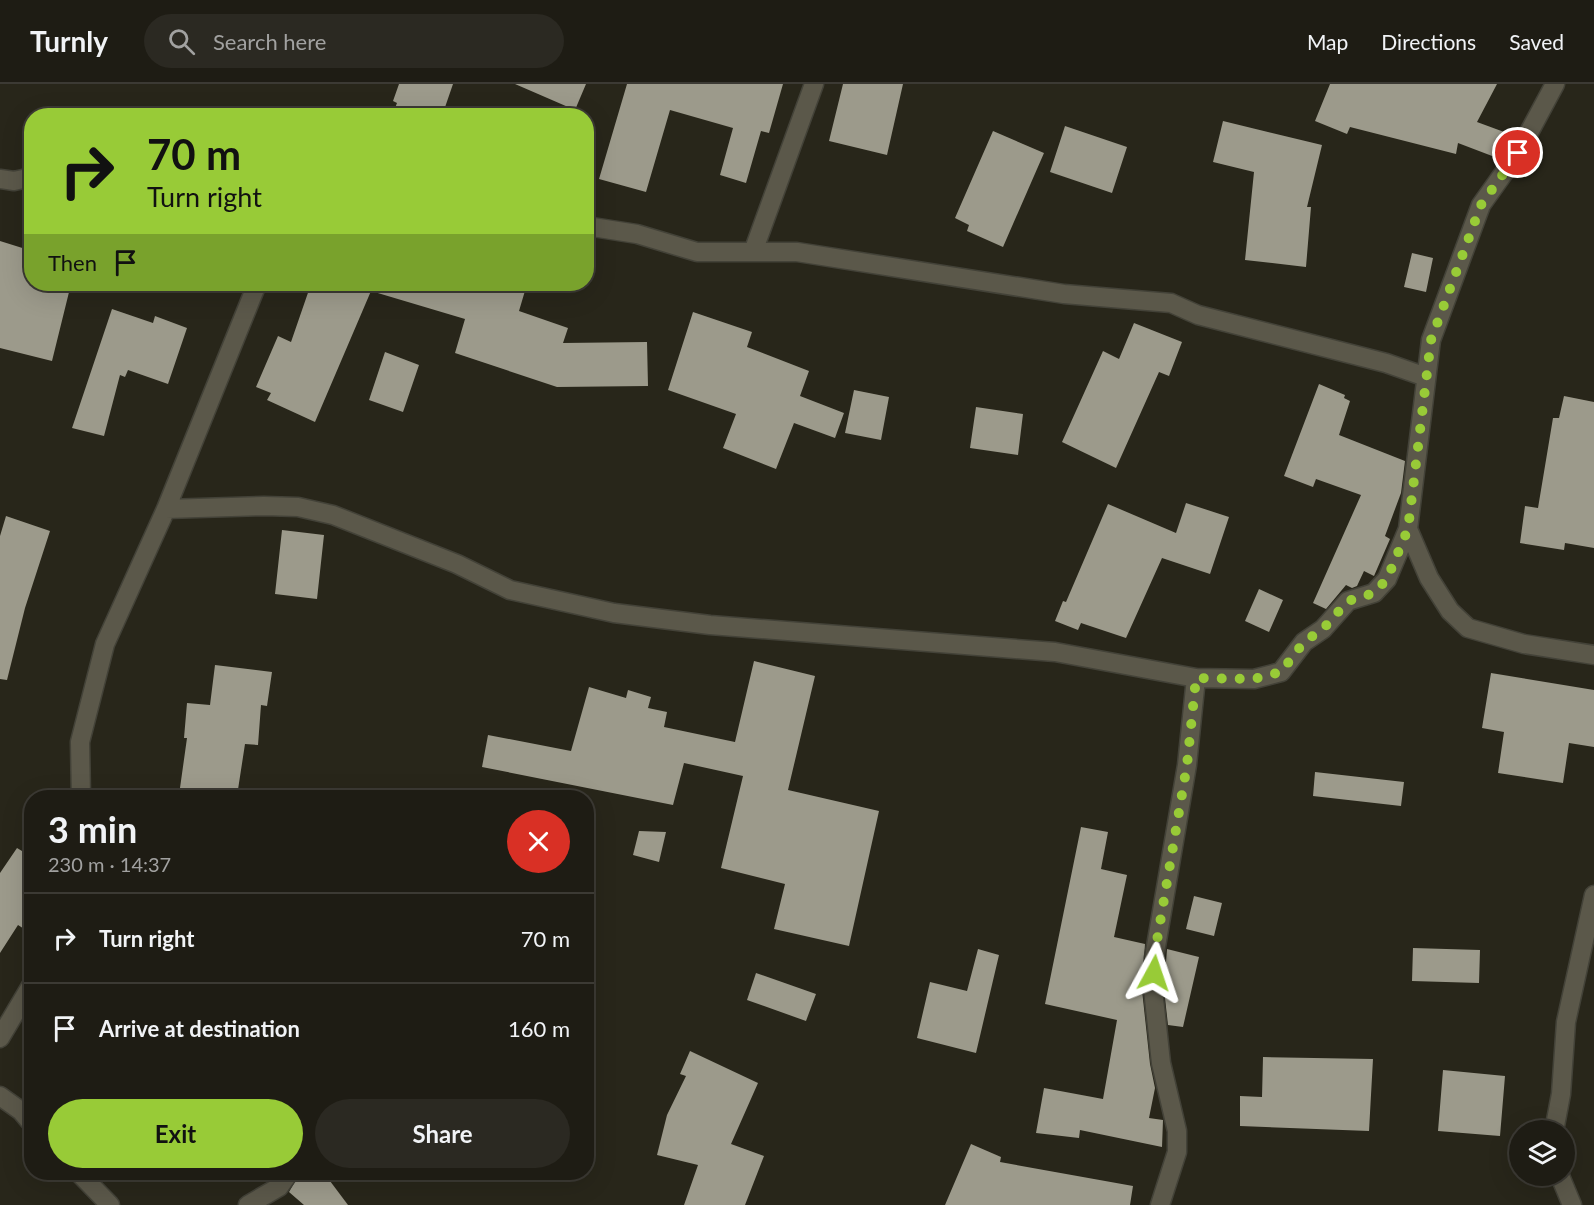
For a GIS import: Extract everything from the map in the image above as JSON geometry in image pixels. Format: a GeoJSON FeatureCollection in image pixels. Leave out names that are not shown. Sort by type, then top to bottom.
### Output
{"type":"FeatureCollection","features":[{"type":"Feature","properties":{"kind":"street"},"geometry":{"type":"LineString","coordinates":[[166,509],[298,507],[333,515],[457,564],[510,590],[614,613],[710,625],[1055,652],[1196,678],[1254,679],[1281,672],[1304,642],[1323,629],[1348,601],[1374,593],[1387,579],[1408,529],[1431,340],[1481,205],[1518,153],[1555,84]]}},
{"type":"Feature","properties":{"kind":"street"},"geometry":{"type":"LineString","coordinates":[[753,252],[814,85]]}},
{"type":"Feature","properties":{"kind":"street"},"geometry":{"type":"LineString","coordinates":[[0,179],[14,181],[24,179]]}},
{"type":"Feature","properties":{"kind":"street"},"geometry":{"type":"LineString","coordinates":[[594,227],[637,234],[697,252],[797,252],[1064,294],[1171,303],[1198,315],[1386,363],[1426,377]]}},
{"type":"Feature","properties":{"kind":"street"},"geometry":{"type":"LineString","coordinates":[[81,790],[80,742],[105,644],[166,509],[254,291]]}},
{"type":"Feature","properties":{"kind":"street"},"geometry":{"type":"LineString","coordinates":[[1408,529],[1429,578],[1450,611],[1468,627],[1524,644],[1594,655]]}},
{"type":"Feature","properties":{"kind":"street"},"geometry":{"type":"LineString","coordinates":[[1160,1205],[1177,1152],[1177,1131],[1161,1063],[1154,989],[1154,958],[1187,765],[1196,678]]}},
{"type":"Feature","properties":{"kind":"street"},"geometry":{"type":"LineString","coordinates":[[1556,1120],[1561,1094],[1566,1022],[1594,895]]}},
{"type":"Feature","properties":{"kind":"street"},"geometry":{"type":"LineString","coordinates":[[0,1038],[24,998]]}},
{"type":"Feature","properties":{"kind":"street"},"geometry":{"type":"LineString","coordinates":[[0,1096],[24,1115]]}},
{"type":"Feature","properties":{"kind":"street"},"geometry":{"type":"LineString","coordinates":[[86,1180],[110,1205]]}},
{"type":"Feature","properties":{"kind":"street"},"geometry":{"type":"LineString","coordinates":[[248,1205],[279,1187],[284,1180]]}},
{"type":"Feature","properties":{"kind":"street"},"geometry":{"type":"LineString","coordinates":[[1564,1186],[1572,1205]]}},
{"type":"Feature","properties":{"kind":"building"},"geometry":{"type":"Polygon","coordinates":[[[399,84],[453,84],[445,108],[395,108],[397,103],[393,101],[399,84]]]}},
{"type":"Feature","properties":{"kind":"building"},"geometry":{"type":"Polygon","coordinates":[[[515,84],[586,84],[576,108],[570,108],[515,84]]]}},
{"type":"Feature","properties":{"kind":"building"},"geometry":{"type":"Polygon","coordinates":[[[627,84],[783,84],[769,133],[761,131],[746,183],[720,175],[733,128],[670,110],[646,192],[599,179],[627,84]]]}},
{"type":"Feature","properties":{"kind":"building"},"geometry":{"type":"Polygon","coordinates":[[[843,84],[903,84],[887,155],[829,141],[843,84]]]}},
{"type":"Feature","properties":{"kind":"building"},"geometry":{"type":"Polygon","coordinates":[[[1330,84],[1497,84],[1477,122],[1515,136],[1500,159],[1458,143],[1456,154],[1350,127],[1347,134],[1315,121],[1330,84]]]}},
{"type":"Feature","properties":{"kind":"building"},"geometry":{"type":"Polygon","coordinates":[[[1223,121],[1322,145],[1307,207],[1311,207],[1306,267],[1245,260],[1254,172],[1213,162],[1223,121]]]}},
{"type":"Feature","properties":{"kind":"building"},"geometry":{"type":"Polygon","coordinates":[[[1065,126],[1127,147],[1112,193],[1050,172],[1065,126]]]}},
{"type":"Feature","properties":{"kind":"building"},"geometry":{"type":"Polygon","coordinates":[[[993,131],[1044,153],[1003,247],[967,231],[969,225],[955,218],[993,131]]]}},
{"type":"Feature","properties":{"kind":"building"},"geometry":{"type":"Polygon","coordinates":[[[0,241],[24,248],[24,291],[69,291],[52,361],[0,348],[0,241]]]}},
{"type":"Feature","properties":{"kind":"building"},"geometry":{"type":"Polygon","coordinates":[[[1412,253],[1433,258],[1426,292],[1404,287],[1412,253]]]}},
{"type":"Feature","properties":{"kind":"building"},"geometry":{"type":"Polygon","coordinates":[[[309,291],[371,291],[315,422],[267,400],[271,393],[256,387],[278,336],[291,342],[309,291]]]}},
{"type":"Feature","properties":{"kind":"building"},"geometry":{"type":"Polygon","coordinates":[[[371,291],[525,291],[519,311],[568,328],[563,343],[647,342],[648,386],[557,387],[455,353],[465,319],[371,291]]]}},
{"type":"Feature","properties":{"kind":"building"},"geometry":{"type":"Polygon","coordinates":[[[112,309],[153,323],[155,316],[187,328],[168,384],[128,370],[125,377],[120,375],[104,436],[72,428],[112,309]]]}},
{"type":"Feature","properties":{"kind":"building"},"geometry":{"type":"Polygon","coordinates":[[[693,312],[752,332],[747,347],[809,371],[800,396],[844,413],[835,438],[794,423],[776,469],[723,448],[736,414],[668,390],[693,312]]]}},
{"type":"Feature","properties":{"kind":"building"},"geometry":{"type":"Polygon","coordinates":[[[1134,323],[1182,342],[1169,376],[1159,372],[1116,468],[1062,442],[1103,351],[1119,359],[1134,323]]]}},
{"type":"Feature","properties":{"kind":"building"},"geometry":{"type":"Polygon","coordinates":[[[385,352],[419,365],[403,412],[369,400],[385,352]]]}},
{"type":"Feature","properties":{"kind":"building"},"geometry":{"type":"Polygon","coordinates":[[[1319,384],[1345,395],[1344,398],[1350,401],[1339,435],[1405,461],[1401,493],[1385,536],[1390,539],[1374,576],[1364,571],[1357,586],[1352,588],[1346,585],[1326,609],[1313,603],[1361,495],[1316,479],[1313,487],[1284,476],[1319,384]]]}},
{"type":"Feature","properties":{"kind":"building"},"geometry":{"type":"Polygon","coordinates":[[[854,390],[889,397],[881,440],[845,433],[854,390]]]}},
{"type":"Feature","properties":{"kind":"building"},"geometry":{"type":"Polygon","coordinates":[[[1564,396],[1594,402],[1594,548],[1565,543],[1564,550],[1520,543],[1525,506],[1538,508],[1553,418],[1559,418],[1564,396]]]}},
{"type":"Feature","properties":{"kind":"building"},"geometry":{"type":"Polygon","coordinates":[[[976,407],[1023,414],[1018,455],[970,448],[976,407]]]}},
{"type":"Feature","properties":{"kind":"building"},"geometry":{"type":"Polygon","coordinates":[[[1186,503],[1229,517],[1210,574],[1162,558],[1126,638],[1081,623],[1078,630],[1055,621],[1063,601],[1066,602],[1108,504],[1176,533],[1186,503]]]}},
{"type":"Feature","properties":{"kind":"building"},"geometry":{"type":"Polygon","coordinates":[[[6,516],[50,531],[25,608],[7,680],[0,679],[0,536],[6,516]]]}},
{"type":"Feature","properties":{"kind":"building"},"geometry":{"type":"Polygon","coordinates":[[[282,530],[324,535],[317,599],[275,594],[282,530]]]}},
{"type":"Feature","properties":{"kind":"building"},"geometry":{"type":"Polygon","coordinates":[[[1259,589],[1283,600],[1269,632],[1245,621],[1259,589]]]}},
{"type":"Feature","properties":{"kind":"building"},"geometry":{"type":"Polygon","coordinates":[[[754,661],[815,676],[788,790],[879,811],[849,946],[774,929],[785,884],[721,868],[743,776],[684,763],[673,805],[482,767],[488,735],[571,751],[589,687],[626,698],[628,690],[651,697],[648,708],[667,712],[664,727],[735,742],[754,661]]]}},
{"type":"Feature","properties":{"kind":"building"},"geometry":{"type":"Polygon","coordinates":[[[215,665],[272,672],[267,706],[261,705],[258,745],[245,744],[238,790],[180,788],[187,738],[184,738],[187,703],[210,705],[215,665]]]}},
{"type":"Feature","properties":{"kind":"building"},"geometry":{"type":"Polygon","coordinates":[[[1491,673],[1594,690],[1594,747],[1569,743],[1563,783],[1498,773],[1504,732],[1482,728],[1491,673]]]}},
{"type":"Feature","properties":{"kind":"building"},"geometry":{"type":"Polygon","coordinates":[[[1315,772],[1404,782],[1401,806],[1313,796],[1315,772]]]}},
{"type":"Feature","properties":{"kind":"building"},"geometry":{"type":"Polygon","coordinates":[[[1081,827],[1108,832],[1101,869],[1127,875],[1114,937],[1145,944],[1142,990],[1150,1064],[1155,1088],[1149,1118],[1163,1120],[1162,1147],[1080,1130],[1079,1138],[1036,1133],[1044,1088],[1103,1099],[1117,1020],[1045,1004],[1081,827]]]}},
{"type":"Feature","properties":{"kind":"building"},"geometry":{"type":"Polygon","coordinates":[[[639,831],[666,832],[659,862],[633,855],[639,831]]]}},
{"type":"Feature","properties":{"kind":"building"},"geometry":{"type":"Polygon","coordinates":[[[17,848],[24,852],[24,929],[18,925],[0,953],[0,873],[17,848]]]}},
{"type":"Feature","properties":{"kind":"building"},"geometry":{"type":"Polygon","coordinates":[[[1194,896],[1222,903],[1214,936],[1186,929],[1194,896]]]}},
{"type":"Feature","properties":{"kind":"building"},"geometry":{"type":"Polygon","coordinates":[[[1413,948],[1480,950],[1479,983],[1412,981],[1413,948]]]}},
{"type":"Feature","properties":{"kind":"building"},"geometry":{"type":"Polygon","coordinates":[[[978,949],[999,955],[976,1053],[917,1038],[930,982],[967,991],[978,949]]]}},
{"type":"Feature","properties":{"kind":"building"},"geometry":{"type":"Polygon","coordinates":[[[1167,949],[1199,957],[1183,1027],[1168,1025],[1164,989],[1167,949]]]}},
{"type":"Feature","properties":{"kind":"building"},"geometry":{"type":"Polygon","coordinates":[[[756,973],[816,994],[806,1021],[747,1000],[756,973]]]}},
{"type":"Feature","properties":{"kind":"building"},"geometry":{"type":"Polygon","coordinates":[[[690,1051],[758,1083],[731,1144],[764,1156],[745,1205],[684,1205],[698,1165],[657,1155],[667,1115],[686,1076],[680,1074],[690,1051]]]}},
{"type":"Feature","properties":{"kind":"building"},"geometry":{"type":"Polygon","coordinates":[[[1263,1057],[1373,1059],[1369,1131],[1240,1126],[1240,1096],[1262,1097],[1263,1057]]]}},
{"type":"Feature","properties":{"kind":"building"},"geometry":{"type":"Polygon","coordinates":[[[1443,1070],[1505,1076],[1500,1136],[1438,1131],[1443,1070]]]}},
{"type":"Feature","properties":{"kind":"building"},"geometry":{"type":"Polygon","coordinates":[[[971,1144],[1001,1157],[1000,1162],[1133,1186],[1130,1205],[945,1205],[971,1144]]]}},
{"type":"Feature","properties":{"kind":"building"},"geometry":{"type":"Polygon","coordinates":[[[296,1180],[329,1180],[348,1205],[304,1205],[289,1192],[296,1180]]]}},
{"type":"Feature","properties":{"kind":"route"},"geometry":{"type":"LineString","coordinates":[[1154,973],[1154,958],[1187,765],[1196,678],[1254,679],[1281,672],[1304,642],[1323,629],[1348,601],[1374,593],[1387,579],[1408,529],[1431,340],[1481,205],[1518,153]]}}]}
